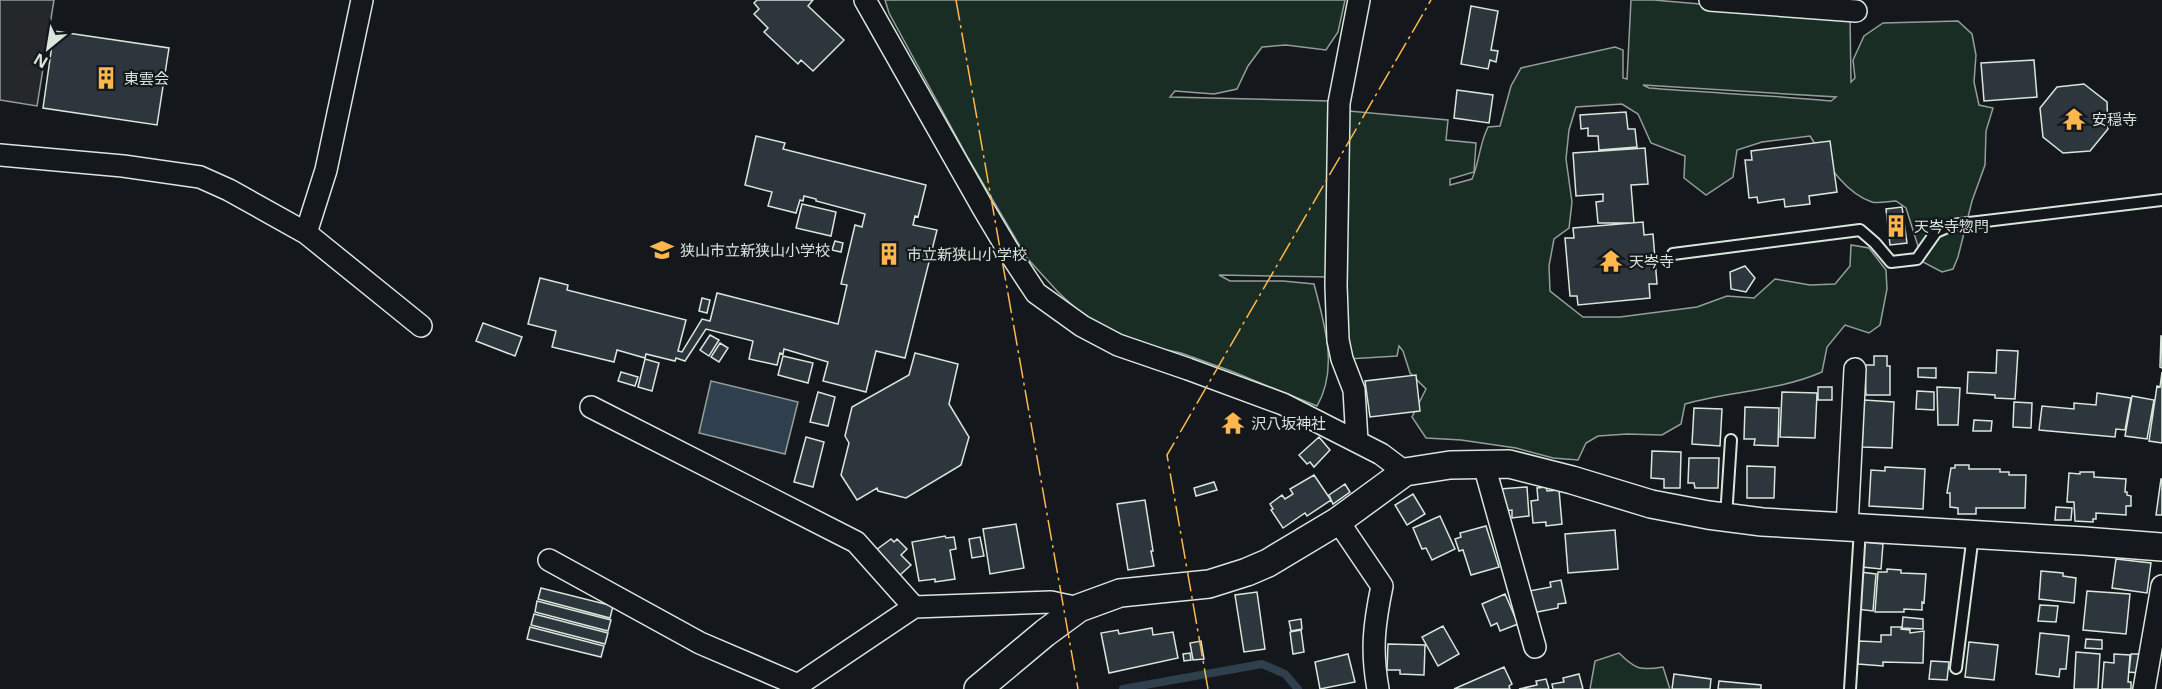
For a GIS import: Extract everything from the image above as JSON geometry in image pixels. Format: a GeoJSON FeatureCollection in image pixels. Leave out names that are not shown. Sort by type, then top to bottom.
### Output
{"type":"FeatureCollection","features":[{"type":"Feature","properties":{"kind":"street"},"geometry":{"type":"LineString","coordinates":[[306,233],[326,170],[362,0]]}},
{"type":"Feature","properties":{"kind":"street"},"geometry":{"type":"LineString","coordinates":[[865,0],[983,208],[1036,293],[1082,326],[1118,345],[1283,404],[1381,454],[1405,472]]}},
{"type":"Feature","properties":{"kind":"street"},"geometry":{"type":"LineString","coordinates":[[1357,441],[1354,390],[1342,359],[1338,340],[1336,286],[1339,103],[1359,0]]}},
{"type":"Feature","properties":{"kind":"street"},"geometry":{"type":"LineString","coordinates":[[1710,0],[1856,11]]}},
{"type":"Feature","properties":{"kind":"street"},"geometry":{"type":"LineString","coordinates":[[0,156],[123,166],[200,177],[239,195],[306,233],[421,326]]}},
{"type":"Feature","properties":{"kind":"street"},"geometry":{"type":"LineString","coordinates":[[1854,528],[1855,369]]}},
{"type":"Feature","properties":{"kind":"street"},"geometry":{"type":"LineString","coordinates":[[591,407],[855,542],[914,607]]}},
{"type":"Feature","properties":{"kind":"street"},"geometry":{"type":"LineString","coordinates":[[978,689],[1079,608],[1120,593],[1209,584],[1247,572],[1268,563],[1338,521],[1405,472],[1450,465],[1509,464],[1651,504],[1762,522],[2084,541],[2162,548]]}},
{"type":"Feature","properties":{"kind":"street"},"geometry":{"type":"LineString","coordinates":[[1484,465],[1535,647]]}},
{"type":"Feature","properties":{"kind":"street"},"geometry":{"type":"LineString","coordinates":[[1338,521],[1382,586],[1372,659],[1378,689]]}},
{"type":"Feature","properties":{"kind":"street"},"geometry":{"type":"LineString","coordinates":[[549,560],[700,643],[799,687],[914,607],[1051,602],[1079,608]]}},
{"type":"Feature","properties":{"kind":"street"},"geometry":{"type":"LineString","coordinates":[[2144,689],[2162,586]]}},
{"type":"Feature","properties":{"kind":"lane"},"geometry":{"type":"LineString","coordinates":[[1673,254],[1860,230],[1892,262],[1917,259],[1936,232],[1952,225],[2162,200]]}},
{"type":"Feature","properties":{"kind":"lane"},"geometry":{"type":"LineString","coordinates":[[1726,517],[1731,440]]}},
{"type":"Feature","properties":{"kind":"lane"},"geometry":{"type":"LineString","coordinates":[[1850,689],[1854,528]]}},
{"type":"Feature","properties":{"kind":"lane"},"geometry":{"type":"LineString","coordinates":[[1956,668],[1972,535]]}},
{"type":"Feature","properties":{"kind":"green space"},"geometry":{"type":"Polygon","coordinates":[[[885,0],[1345,0],[1338,32],[1326,50],[1286,45],[1262,47],[1248,66],[1237,89],[1214,94],[1175,91],[1170,97],[1331,101],[1329,277],[1219,275],[1230,281],[1283,281],[1314,284],[1328,345],[1327,376],[1324,391],[1317,406],[1181,353],[1139,344],[1086,318],[1058,292],[1027,258],[968,158],[889,13],[885,0]]]}},
{"type":"Feature","properties":{"kind":"green space"},"geometry":{"type":"Polygon","coordinates":[[[1631,0],[1850,17],[1851,82],[1855,78],[1853,60],[1864,36],[1883,23],[1958,21],[1972,34],[1976,55],[1974,82],[1979,105],[1993,108],[1986,131],[1985,165],[1972,201],[1953,269],[1942,272],[1923,262],[1906,208],[1896,201],[1872,202],[1852,191],[1836,175],[1810,136],[1762,142],[1737,150],[1733,177],[1706,195],[1684,178],[1685,156],[1651,143],[1638,114],[1622,104],[1576,107],[1569,130],[1566,159],[1572,202],[1569,228],[1554,239],[1549,266],[1550,291],[1583,317],[1620,317],[1697,307],[1727,296],[1754,298],[1775,279],[1810,285],[1835,284],[1850,266],[1851,245],[1869,248],[1886,270],[1887,289],[1880,325],[1869,333],[1845,325],[1827,347],[1822,372],[1772,387],[1685,404],[1681,424],[1662,435],[1598,436],[1586,443],[1578,460],[1553,458],[1516,448],[1461,440],[1426,438],[1412,417],[1426,389],[1410,373],[1403,351],[1399,346],[1397,356],[1348,359],[1345,290],[1349,111],[1448,120],[1446,140],[1476,143],[1474,172],[1450,179],[1450,185],[1472,179],[1488,127],[1500,126],[1511,86],[1521,68],[1615,47],[1623,50],[1623,78],[1627,79],[1631,0]],[[1643,85],[1649,88],[1831,101],[1836,97],[1643,85]]]}},
{"type":"Feature","properties":{"kind":"green space"},"geometry":{"type":"Polygon","coordinates":[[[1619,653],[1629,662],[1643,669],[1663,667],[1670,689],[1590,689],[1595,661],[1619,653]]]}},
{"type":"Feature","properties":{"kind":"shaded area"},"geometry":{"type":"Polygon","coordinates":[[[0,0],[54,0],[37,106],[0,100],[0,0]]]}},
{"type":"Feature","properties":{"kind":"water"},"geometry":{"type":"Polygon","coordinates":[[[711,381],[798,402],[785,454],[699,433],[711,381]]]}},
{"type":"Feature","properties":{"kind":"building"},"geometry":{"type":"Polygon","coordinates":[[[757,0],[813,0],[808,6],[844,40],[813,71],[801,60],[798,64],[764,32],[768,28],[754,14],[759,9],[754,3],[757,0]]]}},
{"type":"Feature","properties":{"kind":"building"},"geometry":{"type":"Polygon","coordinates":[[[1471,6],[1498,11],[1491,50],[1498,51],[1496,62],[1490,60],[1488,69],[1461,64],[1471,6]]]}},
{"type":"Feature","properties":{"kind":"building","name":"東雲会"},"geometry":{"type":"Polygon","coordinates":[[[54,31],[169,48],[157,125],[43,108],[54,31]]]}},
{"type":"Feature","properties":{"kind":"building"},"geometry":{"type":"Polygon","coordinates":[[[2034,60],[2037,97],[1984,101],[1981,63],[2034,60]]]}},
{"type":"Feature","properties":{"kind":"building","name":"安穏寺"},"geometry":{"type":"Polygon","coordinates":[[[2084,84],[2107,102],[2108,129],[2090,151],[2063,153],[2043,137],[2040,108],[2057,87],[2084,84]]]}},
{"type":"Feature","properties":{"kind":"building"},"geometry":{"type":"Polygon","coordinates":[[[1457,90],[1493,95],[1489,123],[1454,118],[1457,90]]]}},
{"type":"Feature","properties":{"kind":"building"},"geometry":{"type":"Polygon","coordinates":[[[1626,112],[1628,129],[1635,129],[1637,147],[1599,150],[1598,136],[1588,136],[1588,128],[1581,129],[1580,115],[1626,112]]]}},
{"type":"Feature","properties":{"kind":"building","name":"市立新狭山小学校"},"geometry":{"type":"Polygon","coordinates":[[[756,136],[785,143],[783,149],[926,185],[918,217],[915,216],[913,225],[937,230],[905,358],[876,351],[866,392],[823,381],[828,362],[784,349],[783,354],[780,353],[777,365],[749,359],[753,341],[706,329],[685,361],[646,354],[645,358],[617,350],[614,362],[552,347],[556,331],[528,324],[540,278],[568,285],[567,290],[686,320],[678,351],[682,352],[702,319],[710,321],[717,293],[838,324],[847,285],[841,284],[855,225],[862,227],[865,214],[804,196],[803,201],[800,200],[796,213],[768,206],[772,192],[745,185],[756,136]]]}},
{"type":"Feature","properties":{"kind":"building"},"geometry":{"type":"Polygon","coordinates":[[[1830,141],[1837,192],[1809,196],[1810,204],[1785,207],[1784,199],[1758,203],[1757,197],[1749,198],[1745,160],[1752,160],[1751,151],[1830,141]]]}},
{"type":"Feature","properties":{"kind":"building"},"geometry":{"type":"Polygon","coordinates":[[[1645,148],[1648,184],[1631,185],[1634,223],[1598,223],[1596,202],[1603,201],[1603,194],[1576,196],[1573,153],[1645,148]]]}},
{"type":"Feature","properties":{"kind":"building"},"geometry":{"type":"Polygon","coordinates":[[[802,204],[836,212],[831,236],[796,228],[802,204]]]}},
{"type":"Feature","properties":{"kind":"building","name":"天岑寺惣門"},"geometry":{"type":"Polygon","coordinates":[[[1902,207],[1907,243],[1890,245],[1886,209],[1902,207]]]}},
{"type":"Feature","properties":{"kind":"building","name":"天岑寺"},"geometry":{"type":"Polygon","coordinates":[[[1643,222],[1644,235],[1653,234],[1657,284],[1649,284],[1650,298],[1578,305],[1577,296],[1570,296],[1565,238],[1574,238],[1573,228],[1643,222]]]}},
{"type":"Feature","properties":{"kind":"building"},"geometry":{"type":"Polygon","coordinates":[[[835,241],[843,243],[841,252],[832,250],[835,241]]]}},
{"type":"Feature","properties":{"kind":"building"},"geometry":{"type":"Polygon","coordinates":[[[1745,266],[1755,278],[1746,292],[1731,289],[1730,272],[1745,266]]]}},
{"type":"Feature","properties":{"kind":"building"},"geometry":{"type":"Polygon","coordinates":[[[702,298],[710,300],[707,313],[699,311],[702,298]]]}},
{"type":"Feature","properties":{"kind":"building"},"geometry":{"type":"Polygon","coordinates":[[[483,323],[522,337],[515,356],[476,341],[483,323]]]}},
{"type":"Feature","properties":{"kind":"building"},"geometry":{"type":"Polygon","coordinates":[[[710,335],[719,340],[709,356],[700,350],[710,335]]]}},
{"type":"Feature","properties":{"kind":"building"},"geometry":{"type":"Polygon","coordinates":[[[2162,336],[2162,368],[2160,367],[2162,336]]]}},
{"type":"Feature","properties":{"kind":"building"},"geometry":{"type":"Polygon","coordinates":[[[720,343],[728,348],[719,362],[711,357],[720,343]]]}},
{"type":"Feature","properties":{"kind":"building"},"geometry":{"type":"Polygon","coordinates":[[[1997,350],[2018,351],[2015,399],[1967,393],[1968,372],[1996,373],[1997,350]]]}},
{"type":"Feature","properties":{"kind":"building"},"geometry":{"type":"Polygon","coordinates":[[[915,353],[958,364],[949,404],[969,437],[961,465],[906,498],[878,491],[877,488],[857,500],[841,475],[849,443],[845,436],[852,407],[909,375],[915,353]]]}},
{"type":"Feature","properties":{"kind":"building"},"geometry":{"type":"Polygon","coordinates":[[[783,356],[813,363],[808,383],[778,375],[783,356]]]}},
{"type":"Feature","properties":{"kind":"building"},"geometry":{"type":"Polygon","coordinates":[[[1874,356],[1887,356],[1887,366],[1890,366],[1890,395],[1866,395],[1865,365],[1874,365],[1874,356]]]}},
{"type":"Feature","properties":{"kind":"building"},"geometry":{"type":"Polygon","coordinates":[[[645,359],[659,363],[652,391],[638,387],[645,359]]]}},
{"type":"Feature","properties":{"kind":"building"},"geometry":{"type":"Polygon","coordinates":[[[1918,368],[1936,368],[1936,378],[1918,377],[1918,368]]]}},
{"type":"Feature","properties":{"kind":"building"},"geometry":{"type":"Polygon","coordinates":[[[621,372],[638,377],[635,386],[618,381],[621,372]]]}},
{"type":"Feature","properties":{"kind":"building"},"geometry":{"type":"Polygon","coordinates":[[[2162,372],[2162,443],[2149,441],[2157,386],[2160,387],[2162,372]]]}},
{"type":"Feature","properties":{"kind":"building"},"geometry":{"type":"Polygon","coordinates":[[[1416,375],[1420,411],[1370,417],[1365,381],[1416,375]]]}},
{"type":"Feature","properties":{"kind":"building"},"geometry":{"type":"Polygon","coordinates":[[[1818,387],[1832,387],[1832,400],[1818,400],[1818,387]]]}},
{"type":"Feature","properties":{"kind":"building"},"geometry":{"type":"Polygon","coordinates":[[[1937,387],[1960,388],[1958,425],[1938,425],[1937,387]]]}},
{"type":"Feature","properties":{"kind":"building"},"geometry":{"type":"Polygon","coordinates":[[[1917,391],[1934,392],[1934,410],[1916,409],[1917,391]]]}},
{"type":"Feature","properties":{"kind":"building"},"geometry":{"type":"Polygon","coordinates":[[[818,392],[835,397],[828,426],[810,422],[818,392]]]}},
{"type":"Feature","properties":{"kind":"building"},"geometry":{"type":"Polygon","coordinates":[[[1782,392],[1817,393],[1815,438],[1780,437],[1782,392]]]}},
{"type":"Feature","properties":{"kind":"building"},"geometry":{"type":"Polygon","coordinates":[[[2097,393],[2131,398],[2125,430],[2116,429],[2115,437],[2039,430],[2042,406],[2074,409],[2074,403],[2096,405],[2097,393]]]}},
{"type":"Feature","properties":{"kind":"building"},"geometry":{"type":"Polygon","coordinates":[[[2132,396],[2154,400],[2147,439],[2125,436],[2132,396]]]}},
{"type":"Feature","properties":{"kind":"building"},"geometry":{"type":"Polygon","coordinates":[[[1864,400],[1894,402],[1892,448],[1862,447],[1864,400]]]}},
{"type":"Feature","properties":{"kind":"building"},"geometry":{"type":"Polygon","coordinates":[[[2014,402],[2032,403],[2031,428],[2013,427],[2014,402]]]}},
{"type":"Feature","properties":{"kind":"building"},"geometry":{"type":"Polygon","coordinates":[[[1745,407],[1779,408],[1778,446],[1754,445],[1755,439],[1744,439],[1745,407]]]}},
{"type":"Feature","properties":{"kind":"building"},"geometry":{"type":"Polygon","coordinates":[[[1694,408],[1722,409],[1720,446],[1692,444],[1694,408]]]}},
{"type":"Feature","properties":{"kind":"building"},"geometry":{"type":"Polygon","coordinates":[[[1974,420],[1992,421],[1991,431],[1973,431],[1974,420]]]}},
{"type":"Feature","properties":{"kind":"building"},"geometry":{"type":"Polygon","coordinates":[[[806,437],[824,442],[813,487],[794,482],[806,437]]]}},
{"type":"Feature","properties":{"kind":"building"},"geometry":{"type":"Polygon","coordinates":[[[1319,437],[1330,450],[1314,467],[1310,462],[1307,464],[1299,455],[1319,437]]]}},
{"type":"Feature","properties":{"kind":"building"},"geometry":{"type":"Polygon","coordinates":[[[1652,451],[1681,452],[1680,488],[1664,488],[1664,479],[1651,478],[1652,451]]]}},
{"type":"Feature","properties":{"kind":"building"},"geometry":{"type":"Polygon","coordinates":[[[1689,458],[1719,458],[1718,488],[1695,488],[1694,483],[1688,483],[1689,458]]]}},
{"type":"Feature","properties":{"kind":"building"},"geometry":{"type":"Polygon","coordinates":[[[1955,465],[1969,465],[1969,469],[2000,469],[2000,472],[2009,472],[2009,475],[2026,475],[2025,508],[1976,508],[1976,514],[1958,514],[1958,508],[1950,507],[1950,493],[1947,493],[1951,468],[1955,468],[1955,465]]]}},
{"type":"Feature","properties":{"kind":"building"},"geometry":{"type":"Polygon","coordinates":[[[1747,466],[1775,467],[1774,498],[1747,498],[1747,466]]]}},
{"type":"Feature","properties":{"kind":"building"},"geometry":{"type":"Polygon","coordinates":[[[1885,467],[1925,469],[1923,509],[1869,506],[1871,470],[1885,471],[1885,467]]]}},
{"type":"Feature","properties":{"kind":"building"},"geometry":{"type":"Polygon","coordinates":[[[2080,472],[2094,472],[2094,477],[2126,479],[2125,492],[2131,496],[2131,506],[2126,506],[2126,515],[2096,513],[2096,519],[2093,519],[2093,522],[2075,521],[2074,502],[2067,502],[2069,473],[2080,474],[2080,472]]]}},
{"type":"Feature","properties":{"kind":"building"},"geometry":{"type":"Polygon","coordinates":[[[1314,475],[1331,500],[1307,516],[1305,513],[1283,528],[1271,510],[1273,509],[1270,504],[1282,495],[1285,499],[1293,494],[1290,489],[1314,475]]]}},
{"type":"Feature","properties":{"kind":"building"},"geometry":{"type":"Polygon","coordinates":[[[2161,479],[2162,515],[2156,515],[2161,479]]]}},
{"type":"Feature","properties":{"kind":"building"},"geometry":{"type":"Polygon","coordinates":[[[1214,482],[1217,490],[1196,496],[1194,488],[1214,482]]]}},
{"type":"Feature","properties":{"kind":"building"},"geometry":{"type":"Polygon","coordinates":[[[1345,484],[1350,492],[1333,504],[1329,495],[1345,484]]]}},
{"type":"Feature","properties":{"kind":"building"},"geometry":{"type":"Polygon","coordinates":[[[1527,487],[1529,516],[1512,518],[1512,510],[1502,511],[1500,489],[1527,487]]]}},
{"type":"Feature","properties":{"kind":"building"},"geometry":{"type":"Polygon","coordinates":[[[1546,487],[1547,491],[1559,490],[1562,524],[1546,526],[1546,522],[1533,523],[1531,501],[1538,500],[1537,488],[1546,487]]]}},
{"type":"Feature","properties":{"kind":"building"},"geometry":{"type":"Polygon","coordinates":[[[1413,494],[1425,514],[1407,525],[1395,505],[1413,494]]]}},
{"type":"Feature","properties":{"kind":"building"},"geometry":{"type":"Polygon","coordinates":[[[1145,500],[1154,566],[1128,570],[1117,504],[1145,500]]]}},
{"type":"Feature","properties":{"kind":"building"},"geometry":{"type":"Polygon","coordinates":[[[2056,507],[2072,508],[2071,520],[2055,520],[2056,507]]]}},
{"type":"Feature","properties":{"kind":"building"},"geometry":{"type":"Polygon","coordinates":[[[1440,516],[1455,549],[1432,560],[1426,548],[1422,549],[1413,528],[1440,516]]]}},
{"type":"Feature","properties":{"kind":"building"},"geometry":{"type":"Polygon","coordinates":[[[1016,524],[1024,568],[990,574],[983,529],[1016,524]]]}},
{"type":"Feature","properties":{"kind":"building"},"geometry":{"type":"Polygon","coordinates":[[[1486,526],[1499,567],[1471,575],[1463,550],[1459,551],[1455,539],[1461,537],[1460,533],[1486,526]]]}},
{"type":"Feature","properties":{"kind":"building"},"geometry":{"type":"Polygon","coordinates":[[[1615,530],[1618,569],[1568,573],[1565,534],[1615,530]]]}},
{"type":"Feature","properties":{"kind":"building"},"geometry":{"type":"Polygon","coordinates":[[[945,536],[946,538],[954,537],[956,549],[950,550],[955,579],[935,582],[935,579],[919,581],[912,542],[945,536]]]}},
{"type":"Feature","properties":{"kind":"building"},"geometry":{"type":"Polygon","coordinates":[[[980,537],[984,556],[972,558],[969,539],[980,537]]]}},
{"type":"Feature","properties":{"kind":"building"},"geometry":{"type":"Polygon","coordinates":[[[891,539],[894,542],[897,539],[907,549],[901,555],[911,565],[900,575],[876,550],[891,539]]]}},
{"type":"Feature","properties":{"kind":"building"},"geometry":{"type":"Polygon","coordinates":[[[1864,542],[1883,544],[1881,569],[1862,567],[1864,542]]]}},
{"type":"Feature","properties":{"kind":"building"},"geometry":{"type":"Polygon","coordinates":[[[2116,559],[2151,563],[2147,593],[2112,588],[2116,559]]]}},
{"type":"Feature","properties":{"kind":"building"},"geometry":{"type":"Polygon","coordinates":[[[1887,569],[1901,570],[1901,573],[1926,574],[1922,610],[1875,612],[1878,572],[1887,572],[1887,569]]]}},
{"type":"Feature","properties":{"kind":"building"},"geometry":{"type":"Polygon","coordinates":[[[2041,571],[2063,573],[2063,576],[2076,578],[2074,603],[2039,599],[2041,571]]]}},
{"type":"Feature","properties":{"kind":"building"},"geometry":{"type":"Polygon","coordinates":[[[1860,572],[1876,574],[1873,611],[1857,609],[1860,572]]]}},
{"type":"Feature","properties":{"kind":"building"},"geometry":{"type":"Polygon","coordinates":[[[1561,580],[1566,603],[1558,604],[1558,608],[1532,613],[1529,591],[1551,587],[1550,582],[1561,580]]]}},
{"type":"Feature","properties":{"kind":"building"},"geometry":{"type":"Polygon","coordinates":[[[541,588],[613,606],[610,618],[538,599],[541,588]]]}},
{"type":"Feature","properties":{"kind":"building"},"geometry":{"type":"Polygon","coordinates":[[[2087,591],[2130,594],[2126,634],[2083,630],[2087,591]]]}},
{"type":"Feature","properties":{"kind":"building"},"geometry":{"type":"Polygon","coordinates":[[[1257,592],[1265,649],[1244,652],[1235,595],[1257,592]]]}},
{"type":"Feature","properties":{"kind":"building"},"geometry":{"type":"Polygon","coordinates":[[[1505,594],[1518,624],[1500,631],[1497,623],[1491,626],[1482,604],[1505,594]]]}},
{"type":"Feature","properties":{"kind":"building"},"geometry":{"type":"Polygon","coordinates":[[[537,601],[611,620],[608,631],[535,612],[537,601]]]}},
{"type":"Feature","properties":{"kind":"building"},"geometry":{"type":"Polygon","coordinates":[[[2040,605],[2058,606],[2056,622],[2038,621],[2040,605]]]}},
{"type":"Feature","properties":{"kind":"building"},"geometry":{"type":"Polygon","coordinates":[[[534,614],[608,633],[605,644],[531,625],[534,614]]]}},
{"type":"Feature","properties":{"kind":"building"},"geometry":{"type":"Polygon","coordinates":[[[1903,617],[1923,619],[1923,629],[1902,628],[1903,617]]]}},
{"type":"Feature","properties":{"kind":"building"},"geometry":{"type":"Polygon","coordinates":[[[1301,619],[1302,629],[1291,631],[1289,621],[1301,619]]]}},
{"type":"Feature","properties":{"kind":"building"},"geometry":{"type":"Polygon","coordinates":[[[1443,626],[1459,654],[1438,666],[1422,637],[1443,626]]]}},
{"type":"Feature","properties":{"kind":"building"},"geometry":{"type":"Polygon","coordinates":[[[530,627],[604,646],[601,657],[527,639],[530,627]]]}},
{"type":"Feature","properties":{"kind":"building"},"geometry":{"type":"Polygon","coordinates":[[[1891,627],[1902,627],[1901,629],[1910,630],[1910,633],[1924,631],[1923,663],[1883,662],[1883,666],[1858,664],[1859,641],[1881,642],[1881,635],[1891,635],[1891,627]]]}},
{"type":"Feature","properties":{"kind":"building"},"geometry":{"type":"Polygon","coordinates":[[[1152,628],[1153,635],[1173,632],[1178,658],[1109,673],[1101,633],[1118,630],[1119,634],[1152,628]]]}},
{"type":"Feature","properties":{"kind":"building"},"geometry":{"type":"Polygon","coordinates":[[[1301,630],[1304,652],[1293,654],[1290,632],[1301,630]]]}},
{"type":"Feature","properties":{"kind":"building"},"geometry":{"type":"Polygon","coordinates":[[[2040,633],[2069,636],[2066,669],[2060,669],[2059,677],[2036,674],[2040,633]]]}},
{"type":"Feature","properties":{"kind":"building"},"geometry":{"type":"Polygon","coordinates":[[[2086,639],[2102,640],[2102,649],[2085,648],[2086,639]]]}},
{"type":"Feature","properties":{"kind":"building"},"geometry":{"type":"Polygon","coordinates":[[[1201,641],[1204,659],[1193,660],[1190,643],[1201,641]]]}},
{"type":"Feature","properties":{"kind":"building"},"geometry":{"type":"Polygon","coordinates":[[[1969,642],[1998,645],[1994,680],[1965,677],[1969,642]]]}},
{"type":"Feature","properties":{"kind":"building"},"geometry":{"type":"Polygon","coordinates":[[[1388,644],[1425,645],[1424,675],[1400,674],[1400,670],[1387,670],[1388,644]]]}},
{"type":"Feature","properties":{"kind":"building"},"geometry":{"type":"Polygon","coordinates":[[[2076,652],[2100,654],[2098,689],[2074,689],[2076,652]]]}},
{"type":"Feature","properties":{"kind":"building"},"geometry":{"type":"Polygon","coordinates":[[[1190,653],[1191,660],[1184,661],[1183,654],[1190,653]]]}},
{"type":"Feature","properties":{"kind":"building"},"geometry":{"type":"Polygon","coordinates":[[[1348,654],[1355,682],[1320,689],[1315,662],[1348,654]]]}},
{"type":"Feature","properties":{"kind":"building"},"geometry":{"type":"Polygon","coordinates":[[[2114,654],[2130,655],[2128,682],[2131,682],[2131,689],[2102,689],[2104,662],[2114,663],[2114,654]]]}},
{"type":"Feature","properties":{"kind":"building"},"geometry":{"type":"Polygon","coordinates":[[[2131,654],[2140,654],[2139,673],[2129,672],[2131,654]]]}},
{"type":"Feature","properties":{"kind":"building"},"geometry":{"type":"Polygon","coordinates":[[[1931,661],[1949,662],[1947,680],[1929,679],[1931,661]]]}},
{"type":"Feature","properties":{"kind":"building"},"geometry":{"type":"Polygon","coordinates":[[[1504,667],[1512,684],[1509,686],[1510,689],[1454,689],[1504,667]]]}},
{"type":"Feature","properties":{"kind":"building"},"geometry":{"type":"Polygon","coordinates":[[[1579,674],[1583,689],[1553,689],[1552,684],[1564,682],[1563,678],[1579,674]]]}},
{"type":"Feature","properties":{"kind":"building"},"geometry":{"type":"Polygon","coordinates":[[[1674,674],[1711,679],[1710,689],[1672,689],[1674,674]]]}},
{"type":"Feature","properties":{"kind":"building"},"geometry":{"type":"Polygon","coordinates":[[[1546,679],[1549,689],[1519,689],[1537,685],[1536,681],[1546,679]]]}},
{"type":"Feature","properties":{"kind":"building"},"geometry":{"type":"Polygon","coordinates":[[[1719,681],[1761,685],[1761,689],[1718,689],[1719,681]]]}},
{"type":"Feature","properties":{"kind":"waterway"},"geometry":{"type":"LineString","coordinates":[[1123,689],[1262,664],[1285,674],[1298,689]]}},
{"type":"Feature","properties":{"kind":"power"},"geometry":{"type":"LineString","coordinates":[[956,0],[1078,689]]}},
{"type":"Feature","properties":{"kind":"power"},"geometry":{"type":"LineString","coordinates":[[1208,689],[1167,455],[1431,0]]}},
{"type":"Feature","properties":{"kind":"place","name":"東雲会"},"geometry":{"type":"Point","coordinates":[106,78]}},
{"type":"Feature","properties":{"kind":"place","name":"安穏寺"},"geometry":{"type":"Point","coordinates":[2074,119]}},
{"type":"Feature","properties":{"kind":"place","name":"天岑寺惣門"},"geometry":{"type":"Point","coordinates":[1896,226]}},
{"type":"Feature","properties":{"kind":"place","name":"狭山市立新狭山小学校"},"geometry":{"type":"Point","coordinates":[662,250]}},
{"type":"Feature","properties":{"kind":"place","name":"市立新狭山小学校"},"geometry":{"type":"Point","coordinates":[889,254]}},
{"type":"Feature","properties":{"kind":"place","name":"天岑寺"},"geometry":{"type":"Point","coordinates":[1611,261]}},
{"type":"Feature","properties":{"kind":"place","name":"沢八坂神社"},"geometry":{"type":"Point","coordinates":[1233,423]}}]}
